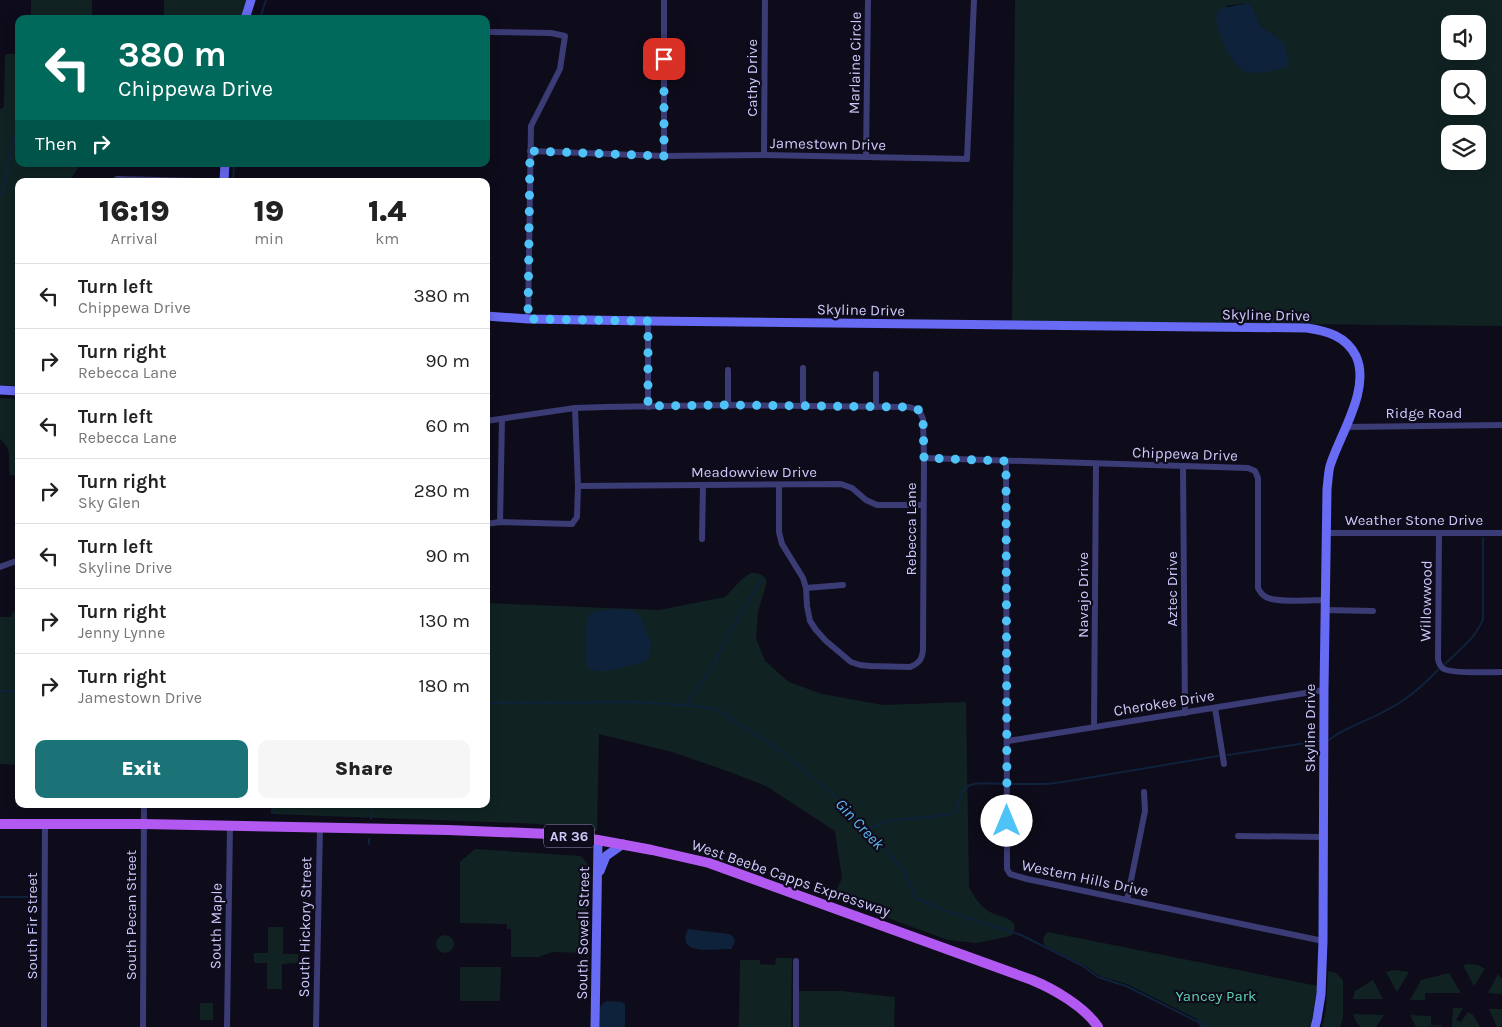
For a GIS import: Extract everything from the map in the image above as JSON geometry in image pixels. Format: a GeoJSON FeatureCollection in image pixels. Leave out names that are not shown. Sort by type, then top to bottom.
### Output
{"type":"FeatureCollection","features":[{"type":"Feature","properties":{"kind":"main road","name":"West Beebe Capps Expressway"},"geometry":{"type":"LineString","coordinates":[[0,824],[230,825],[500,832],[550,834],[623,844],[709,863],[1032,980],[1054,990],[1069,1000],[1094,1021],[1098,1027]]}},
{"type":"Feature","properties":{"kind":"street"},"geometry":{"type":"LineString","coordinates":[[246,15],[251,0]]}},
{"type":"Feature","properties":{"kind":"street"},"geometry":{"type":"LineString","coordinates":[[664,0],[664,156]]}},
{"type":"Feature","properties":{"kind":"street","name":"Cathy Drive"},"geometry":{"type":"LineString","coordinates":[[764,156],[765,0]]}},
{"type":"Feature","properties":{"kind":"street","name":"Marlaine Circle"},"geometry":{"type":"LineString","coordinates":[[866,157],[868,0]]}},
{"type":"Feature","properties":{"kind":"street","name":"Jamestown Drive"},"geometry":{"type":"LineString","coordinates":[[530,151],[664,156],[967,159],[974,0]]}},
{"type":"Feature","properties":{"kind":"street"},"geometry":{"type":"LineString","coordinates":[[490,32],[551,33],[565,36],[560,69],[531,126],[528,319]]}},
{"type":"Feature","properties":{"kind":"street","name":"Skyline Drive"},"geometry":{"type":"LineString","coordinates":[[490,316],[528,319],[648,321],[1307,328],[1322,330],[1335,335],[1351,346],[1361,371],[1358,390],[1351,415],[1330,466],[1327,489],[1324,690],[1324,941],[1321,994],[1318,1019],[1315,1027]]}},
{"type":"Feature","properties":{"kind":"street"},"geometry":{"type":"LineString","coordinates":[[648,321],[648,406]]}},
{"type":"Feature","properties":{"kind":"street"},"geometry":{"type":"LineString","coordinates":[[802,368],[803,406]]}},
{"type":"Feature","properties":{"kind":"street"},"geometry":{"type":"LineString","coordinates":[[728,370],[728,405]]}},
{"type":"Feature","properties":{"kind":"street"},"geometry":{"type":"LineString","coordinates":[[876,374],[876,406]]}},
{"type":"Feature","properties":{"kind":"street"},"geometry":{"type":"LineString","coordinates":[[0,390],[15,391]]}},
{"type":"Feature","properties":{"kind":"street","name":"Rebecca Lane"},"geometry":{"type":"LineString","coordinates":[[490,420],[575,408],[648,406],[876,406],[909,407],[919,410],[923,419],[924,458],[922,656],[920,661],[910,667],[860,665],[851,662],[826,641],[813,626],[810,621],[803,578],[782,544],[779,532],[780,486]]}},
{"type":"Feature","properties":{"kind":"street"},"geometry":{"type":"LineString","coordinates":[[490,523],[572,524],[577,517],[578,486],[575,408]]}},
{"type":"Feature","properties":{"kind":"street"},"geometry":{"type":"LineString","coordinates":[[500,522],[502,419]]}},
{"type":"Feature","properties":{"kind":"street","name":"Ridge Road"},"geometry":{"type":"LineString","coordinates":[[1346,426],[1502,425]]}},
{"type":"Feature","properties":{"kind":"street","name":"Chippewa Drive"},"geometry":{"type":"LineString","coordinates":[[924,458],[1248,468],[1255,471],[1258,478],[1258,588],[1264,597],[1276,600],[1325,600]]}},
{"type":"Feature","properties":{"kind":"street","name":"Western Hills Drive"},"geometry":{"type":"LineString","coordinates":[[1006,461],[1007,868],[1010,874],[1021,878],[1324,941]]}},
{"type":"Feature","properties":{"kind":"street","name":"Navajo Drive"},"geometry":{"type":"LineString","coordinates":[[1094,727],[1096,464]]}},
{"type":"Feature","properties":{"kind":"street","name":"Aztec Drive"},"geometry":{"type":"LineString","coordinates":[[1184,466],[1185,713]]}},
{"type":"Feature","properties":{"kind":"street","name":"Meadowview Drive"},"geometry":{"type":"LineString","coordinates":[[578,486],[780,486],[840,484],[852,488],[866,500],[877,505],[923,505]]}},
{"type":"Feature","properties":{"kind":"street"},"geometry":{"type":"LineString","coordinates":[[702,540],[703,485]]}},
{"type":"Feature","properties":{"kind":"street","name":"Weather Stone Drive"},"geometry":{"type":"LineString","coordinates":[[1326,533],[1502,533]]}},
{"type":"Feature","properties":{"kind":"street","name":"Willowwood"},"geometry":{"type":"LineString","coordinates":[[1439,533],[1438,659],[1442,668],[1451,671],[1502,672]]}},
{"type":"Feature","properties":{"kind":"street"},"geometry":{"type":"LineString","coordinates":[[0,567],[15,561]]}},
{"type":"Feature","properties":{"kind":"street"},"geometry":{"type":"LineString","coordinates":[[806,588],[843,585]]}},
{"type":"Feature","properties":{"kind":"street"},"geometry":{"type":"LineString","coordinates":[[1325,610],[1373,611]]}},
{"type":"Feature","properties":{"kind":"street","name":"Cherokee Drive"},"geometry":{"type":"LineString","coordinates":[[1008,741],[1324,690]]}},
{"type":"Feature","properties":{"kind":"street"},"geometry":{"type":"LineString","coordinates":[[1215,708],[1224,764]]}},
{"type":"Feature","properties":{"kind":"street"},"geometry":{"type":"LineString","coordinates":[[1127,900],[1145,811],[1144,792]]}},
{"type":"Feature","properties":{"kind":"street","name":"South Pecan Street"},"geometry":{"type":"LineString","coordinates":[[143,1027],[144,808]]}},
{"type":"Feature","properties":{"kind":"street","name":"South Fir Street"},"geometry":{"type":"LineString","coordinates":[[44,1027],[45,824]]}},
{"type":"Feature","properties":{"kind":"street","name":"South Maple"},"geometry":{"type":"LineString","coordinates":[[227,1027],[230,825]]}},
{"type":"Feature","properties":{"kind":"street","name":"South Hickory Street"},"geometry":{"type":"LineString","coordinates":[[316,1027],[320,827]]}},
{"type":"Feature","properties":{"kind":"street"},"geometry":{"type":"LineString","coordinates":[[1238,836],[1324,837]]}},
{"type":"Feature","properties":{"kind":"street","name":"South Sowell Street"},"geometry":{"type":"LineString","coordinates":[[595,1027],[598,840]]}},
{"type":"Feature","properties":{"kind":"street"},"geometry":{"type":"LineString","coordinates":[[597,881],[606,856],[623,844]]}},
{"type":"Feature","properties":{"kind":"street"},"geometry":{"type":"LineString","coordinates":[[796,961],[796,1027]]}},
{"type":"Feature","properties":{"kind":"green space"},"geometry":{"type":"Polygon","coordinates":[[[31,0],[92,0],[92,15],[31,15],[31,0]]]}},
{"type":"Feature","properties":{"kind":"green space"},"geometry":{"type":"Polygon","coordinates":[[[164,0],[247,0],[243,15],[164,15],[164,0]]]}},
{"type":"Feature","properties":{"kind":"green space"},"geometry":{"type":"Polygon","coordinates":[[[1015,0],[1502,0],[1502,326],[1012,321],[1015,0]],[[1251,4],[1225,6],[1279,39],[1261,26],[1251,4]]]}},
{"type":"Feature","properties":{"kind":"green space"},"geometry":{"type":"Polygon","coordinates":[[[15,54],[15,167],[79,167],[71,178],[15,178],[15,386],[0,385],[0,109],[3,108],[4,104],[5,55],[15,54]]]}},
{"type":"Feature","properties":{"kind":"green space"},"geometry":{"type":"Polygon","coordinates":[[[0,398],[15,399],[15,476],[10,475],[9,452],[0,439],[0,398]]]}},
{"type":"Feature","properties":{"kind":"green space"},"geometry":{"type":"Polygon","coordinates":[[[751,573],[756,573],[761,574],[767,581],[758,612],[756,638],[765,661],[789,682],[822,694],[883,705],[966,702],[969,887],[986,910],[1013,922],[1015,926],[1011,936],[976,943],[948,940],[833,898],[842,878],[835,831],[766,786],[672,752],[599,734],[597,831],[567,826],[519,823],[271,814],[271,808],[490,808],[490,603],[659,610],[725,597],[742,579],[751,573]]]}},
{"type":"Feature","properties":{"kind":"green space"},"geometry":{"type":"Polygon","coordinates":[[[13,612],[15,612],[15,765],[0,764],[0,617],[11,617],[13,612]]]}},
{"type":"Feature","properties":{"kind":"green space"},"geometry":{"type":"Polygon","coordinates":[[[475,849],[581,856],[587,863],[587,953],[553,952],[538,957],[511,957],[511,929],[507,929],[507,924],[460,923],[460,862],[475,849]]]}},
{"type":"Feature","properties":{"kind":"green space"},"geometry":{"type":"Polygon","coordinates":[[[268,927],[283,927],[283,954],[298,954],[298,963],[282,964],[282,989],[267,989],[267,963],[254,963],[254,953],[268,953],[268,927]]]}},
{"type":"Feature","properties":{"kind":"green space","name":"Yancey Park"},"geometry":{"type":"Polygon","coordinates":[[[1048,932],[1318,986],[1311,1023],[1309,1027],[1200,1027],[1197,1019],[1127,984],[1100,976],[1084,965],[1047,947],[1043,939],[1048,932]]]}},
{"type":"Feature","properties":{"kind":"green space"},"geometry":{"type":"Polygon","coordinates":[[[445,935],[451,938],[454,944],[451,950],[445,953],[439,950],[436,944],[439,938],[445,935]]]}},
{"type":"Feature","properties":{"kind":"green space"},"geometry":{"type":"Polygon","coordinates":[[[776,958],[792,958],[791,1027],[739,1027],[740,960],[760,960],[760,964],[775,965],[776,958]]]}},
{"type":"Feature","properties":{"kind":"green space"},"geometry":{"type":"Polygon","coordinates":[[[1463,965],[1478,965],[1485,969],[1474,986],[1463,965]]]}},
{"type":"Feature","properties":{"kind":"green space"},"geometry":{"type":"Polygon","coordinates":[[[460,967],[501,967],[500,1001],[460,1001],[460,967]]]}},
{"type":"Feature","properties":{"kind":"green space"},"geometry":{"type":"Polygon","coordinates":[[[1394,970],[1409,972],[1397,992],[1386,972],[1394,970]]]}},
{"type":"Feature","properties":{"kind":"green space"},"geometry":{"type":"Polygon","coordinates":[[[1328,971],[1336,973],[1343,980],[1343,1018],[1340,1027],[1322,1027],[1326,1009],[1328,971]]]}},
{"type":"Feature","properties":{"kind":"green space"},"geometry":{"type":"Polygon","coordinates":[[[1449,973],[1461,993],[1425,993],[1425,1000],[1410,1000],[1421,980],[1449,973]]]}},
{"type":"Feature","properties":{"kind":"green space"},"geometry":{"type":"Polygon","coordinates":[[[1498,974],[1502,979],[1502,994],[1488,993],[1498,974]]]}},
{"type":"Feature","properties":{"kind":"green space"},"geometry":{"type":"Polygon","coordinates":[[[1373,980],[1383,999],[1353,999],[1355,991],[1373,980]]]}},
{"type":"Feature","properties":{"kind":"green space"},"geometry":{"type":"Polygon","coordinates":[[[798,991],[841,991],[895,997],[894,1027],[798,1027],[798,991]]]}},
{"type":"Feature","properties":{"kind":"green space"},"geometry":{"type":"Polygon","coordinates":[[[200,1003],[213,1003],[213,1020],[200,1020],[200,1003]]]}},
{"type":"Feature","properties":{"kind":"green space"},"geometry":{"type":"Polygon","coordinates":[[[1453,1008],[1463,1008],[1456,1020],[1461,1022],[1468,1012],[1473,1015],[1480,1027],[1452,1027],[1453,1008]]]}},
{"type":"Feature","properties":{"kind":"green space"},"geometry":{"type":"Polygon","coordinates":[[[1489,1009],[1502,1009],[1502,1025],[1500,1027],[1497,1027],[1489,1009]]]}},
{"type":"Feature","properties":{"kind":"green space"},"geometry":{"type":"Polygon","coordinates":[[[1353,1014],[1384,1015],[1376,1027],[1361,1027],[1356,1022],[1353,1014]]]}},
{"type":"Feature","properties":{"kind":"green space"},"geometry":{"type":"Polygon","coordinates":[[[1410,1015],[1431,1016],[1431,1025],[1442,1026],[1416,1027],[1410,1015]]]}},
{"type":"Feature","properties":{"kind":"water"},"geometry":{"type":"Polygon","coordinates":[[[1251,4],[1261,26],[1283,42],[1289,61],[1286,67],[1253,73],[1244,71],[1231,57],[1217,24],[1219,9],[1251,4]]]}},
{"type":"Feature","properties":{"kind":"water"},"geometry":{"type":"Polygon","coordinates":[[[632,610],[640,615],[651,643],[650,655],[645,662],[607,671],[590,669],[586,664],[585,645],[588,617],[597,611],[632,610]]]}},
{"type":"Feature","properties":{"kind":"water"},"geometry":{"type":"Polygon","coordinates":[[[688,929],[729,934],[734,938],[734,945],[731,949],[705,950],[691,947],[687,944],[685,938],[688,929]]]}},
{"type":"Feature","properties":{"kind":"water"},"geometry":{"type":"Polygon","coordinates":[[[607,1001],[622,1002],[625,1005],[625,1027],[600,1027],[600,1007],[607,1001]]]}},
{"type":"Feature","properties":{"kind":"waterway"},"geometry":{"type":"LineString","coordinates":[[261,15],[266,0]]}},
{"type":"Feature","properties":{"kind":"waterway"},"geometry":{"type":"LineString","coordinates":[[0,196],[5,184],[15,137]]}},
{"type":"Feature","properties":{"kind":"waterway"},"geometry":{"type":"LineString","coordinates":[[233,178],[234,167]]}},
{"type":"Feature","properties":{"kind":"waterway"},"geometry":{"type":"LineString","coordinates":[[1445,664],[1472,638],[1483,619],[1483,538]]}},
{"type":"Feature","properties":{"kind":"waterway"},"geometry":{"type":"LineString","coordinates":[[686,705],[711,669],[731,630],[762,578]]}},
{"type":"Feature","properties":{"kind":"waterway"},"geometry":{"type":"LineString","coordinates":[[1329,740],[1399,703],[1438,670]]}},
{"type":"Feature","properties":{"kind":"waterway","name":"Gin Creek"},"geometry":{"type":"LineString","coordinates":[[0,691],[15,691]]}},
{"type":"Feature","properties":{"kind":"waterway","name":"Gin Creek"},"geometry":{"type":"LineString","coordinates":[[490,703],[639,702],[716,709],[781,751],[841,801],[904,871],[916,898],[943,910],[1021,935],[1083,966],[1098,977],[1126,986],[1208,1027]]}},
{"type":"Feature","properties":{"kind":"waterway"},"geometry":{"type":"LineString","coordinates":[[1228,755],[1319,741]]}},
{"type":"Feature","properties":{"kind":"waterway"},"geometry":{"type":"LineString","coordinates":[[1012,784],[1047,784],[1218,756]]}},
{"type":"Feature","properties":{"kind":"waterway"},"geometry":{"type":"LineString","coordinates":[[867,829],[888,821],[946,815],[955,812],[962,793],[969,786],[980,783],[1003,784]]}},
{"type":"Feature","properties":{"kind":"waterway"},"geometry":{"type":"LineString","coordinates":[[273,808],[273,813]]}},
{"type":"Feature","properties":{"kind":"waterway"},"geometry":{"type":"LineString","coordinates":[[371,808],[371,819]]}},
{"type":"Feature","properties":{"kind":"waterway"},"geometry":{"type":"LineString","coordinates":[[369,839],[369,844]]}},
{"type":"Feature","properties":{"kind":"waterway"},"geometry":{"type":"LineString","coordinates":[[0,897],[27,897],[32,895]]}},
{"type":"Feature","properties":{"kind":"route"},"geometry":{"type":"LineString","coordinates":[[664,59],[664,156],[530,151],[528,319],[648,321],[648,406],[909,407],[919,410],[923,419],[924,458],[1006,461],[1007,821]]}}]}
